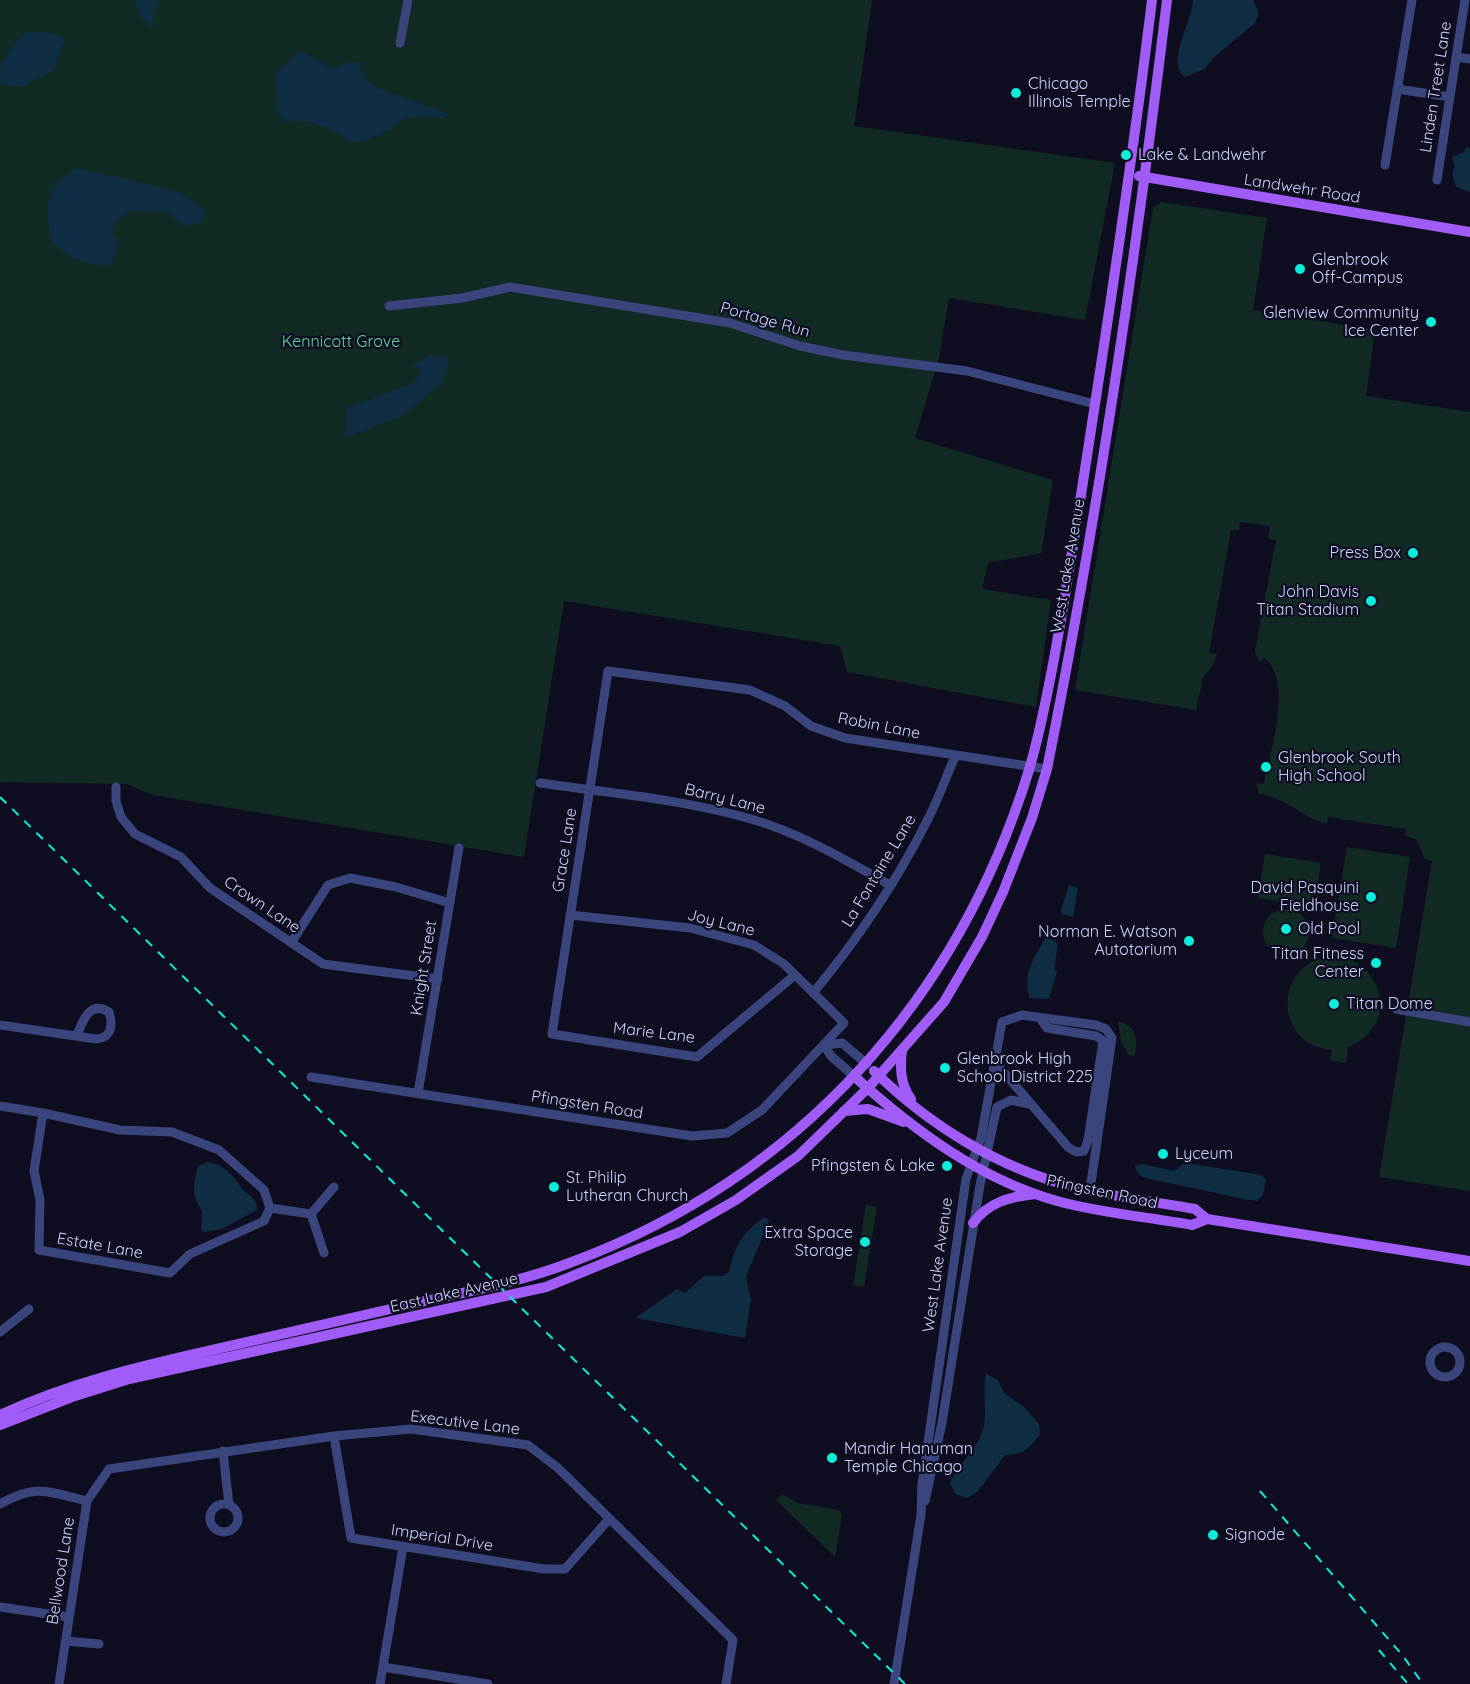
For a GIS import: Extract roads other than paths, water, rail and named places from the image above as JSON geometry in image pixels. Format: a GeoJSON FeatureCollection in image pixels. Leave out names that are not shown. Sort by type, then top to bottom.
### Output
{"type":"FeatureCollection","features":[{"type":"Feature","properties":{"kind":"main road","name":"West Lake Avenue"},"geometry":{"type":"LineString","coordinates":[[855,1077],[903,1021],[975,907],[994,868],[1030,766],[1043,720],[1068,582],[1130,174],[1152,0]]}},
{"type":"Feature","properties":{"kind":"main road","name":"West Lake Avenue"},"geometry":{"type":"LineString","coordinates":[[868,1088],[944,1002],[982,936],[1015,866],[1047,769],[1110,407],[1145,177],[1167,0]]}},
{"type":"Feature","properties":{"kind":"main road","name":"Landwehr Road"},"geometry":{"type":"LineString","coordinates":[[1130,174],[1470,231]]}},
{"type":"Feature","properties":{"kind":"main road"},"geometry":{"type":"LineString","coordinates":[[902,1050],[901,1078],[904,1089],[918,1109]]}},
{"type":"Feature","properties":{"kind":"main road","name":"Pfingsten Road"},"geometry":{"type":"LineString","coordinates":[[867,1064],[945,1130],[988,1154],[1032,1173],[1090,1191],[1195,1209],[1207,1219],[1470,1261]]}},
{"type":"Feature","properties":{"kind":"main road","name":"Pfingsten Road"},"geometry":{"type":"LineString","coordinates":[[855,1077],[911,1124],[972,1165],[983,1172],[1037,1194],[1083,1206],[1192,1225],[1207,1219]]}},
{"type":"Feature","properties":{"kind":"main road","name":"East Lake Avenue"},"geometry":{"type":"LineString","coordinates":[[0,1415],[110,1374],[522,1279],[571,1263],[652,1228],[702,1198],[781,1142],[822,1109],[855,1077]]}},
{"type":"Feature","properties":{"kind":"main road","name":"East Lake Avenue"},"geometry":{"type":"LineString","coordinates":[[0,1425],[72,1397],[129,1379],[546,1287],[680,1232],[736,1200],[798,1156],[868,1088]]}},
{"type":"Feature","properties":{"kind":"main road"},"geometry":{"type":"LineString","coordinates":[[844,1111],[868,1109],[911,1124]]}},
{"type":"Feature","properties":{"kind":"main road"},"geometry":{"type":"LineString","coordinates":[[973,1223],[987,1208],[999,1202],[1013,1196],[1037,1194]]}},
{"type":"Feature","properties":{"kind":"street"},"geometry":{"type":"LineString","coordinates":[[400,43],[408,0]]}},
{"type":"Feature","properties":{"kind":"street"},"geometry":{"type":"LineString","coordinates":[[1385,165],[1412,0]]}},
{"type":"Feature","properties":{"kind":"street","name":"Linden Treet Lane"},"geometry":{"type":"LineString","coordinates":[[1437,180],[1465,0]]}},
{"type":"Feature","properties":{"kind":"street"},"geometry":{"type":"LineString","coordinates":[[1456,57],[1470,59]]}},
{"type":"Feature","properties":{"kind":"street"},"geometry":{"type":"LineString","coordinates":[[1397,89],[1450,97]]}},
{"type":"Feature","properties":{"kind":"street","name":"Portage Run"},"geometry":{"type":"LineString","coordinates":[[389,306],[462,298],[510,287],[730,323],[800,346],[843,355],[967,371],[1095,404]]}},
{"type":"Feature","properties":{"kind":"street","name":"Robin Lane"},"geometry":{"type":"LineString","coordinates":[[608,671],[750,690],[785,706],[811,726],[845,738],[1047,769]]}},
{"type":"Feature","properties":{"kind":"street","name":"Grace Lane"},"geometry":{"type":"LineString","coordinates":[[552,1034],[608,671]]}},
{"type":"Feature","properties":{"kind":"street","name":"La Fontaine Lane"},"geometry":{"type":"LineString","coordinates":[[813,993],[860,934],[891,885],[928,818],[956,755]]}},
{"type":"Feature","properties":{"kind":"street","name":"Barry Lane"},"geometry":{"type":"LineString","coordinates":[[540,783],[673,801],[751,819],[797,836],[891,885]]}},
{"type":"Feature","properties":{"kind":"street","name":"Crown Lane"},"geometry":{"type":"LineString","coordinates":[[116,788],[116,801],[121,817],[135,834],[182,857],[210,888],[323,964],[438,979]]}},
{"type":"Feature","properties":{"kind":"street","name":"Knight Street"},"geometry":{"type":"LineString","coordinates":[[418,1093],[459,848]]}},
{"type":"Feature","properties":{"kind":"street"},"geometry":{"type":"LineString","coordinates":[[291,943],[328,885],[350,878],[396,887],[450,903]]}},
{"type":"Feature","properties":{"kind":"street","name":"Joy Lane"},"geometry":{"type":"LineString","coordinates":[[570,915],[690,928],[753,945],[784,964],[844,1023],[824,1045]]}},
{"type":"Feature","properties":{"kind":"street","name":"Marie Lane"},"geometry":{"type":"LineString","coordinates":[[552,1034],[697,1057],[795,975]]}},
{"type":"Feature","properties":{"kind":"street"},"geometry":{"type":"LineString","coordinates":[[1396,1010],[1470,1022]]}},
{"type":"Feature","properties":{"kind":"street","name":"West Lake Avenue"},"geometry":{"type":"LineString","coordinates":[[921,1515],[922,1484],[957,1232],[966,1179],[978,1148],[1002,1022],[1017,1015],[1039,1017]]}},
{"type":"Feature","properties":{"kind":"street"},"geometry":{"type":"LineString","coordinates":[[995,1062],[1072,1151],[1084,1151],[1088,1140],[1103,1041],[1096,1035],[1047,1028],[1039,1017]]}},
{"type":"Feature","properties":{"kind":"street"},"geometry":{"type":"LineString","coordinates":[[1039,1017],[1101,1027],[1112,1038],[1090,1191]]}},
{"type":"Feature","properties":{"kind":"street"},"geometry":{"type":"LineString","coordinates":[[0,1025],[77,1035]]}},
{"type":"Feature","properties":{"kind":"street","name":"Pfingsten Road"},"geometry":{"type":"LineString","coordinates":[[311,1077],[692,1136],[727,1133],[762,1110],[824,1045],[842,1043],[867,1064]]}},
{"type":"Feature","properties":{"kind":"street","name":"Pfingsten Road"},"geometry":{"type":"LineString","coordinates":[[824,1045],[831,1056],[855,1077]]}},
{"type":"Feature","properties":{"kind":"street","name":"West Lake Avenue"},"geometry":{"type":"LineString","coordinates":[[894,1684],[921,1515],[942,1423],[973,1223],[998,1107],[1011,1100],[1029,1104]]}},
{"type":"Feature","properties":{"kind":"street"},"geometry":{"type":"LineString","coordinates":[[0,1106],[120,1130],[172,1132],[219,1150],[264,1190],[270,1208],[311,1214]]}},
{"type":"Feature","properties":{"kind":"street","name":"Estate Lane"},"geometry":{"type":"LineString","coordinates":[[43,1113],[34,1171],[40,1200],[39,1250],[170,1274],[190,1254],[264,1221],[270,1208]]}},
{"type":"Feature","properties":{"kind":"street"},"geometry":{"type":"LineString","coordinates":[[311,1214],[334,1187]]}},
{"type":"Feature","properties":{"kind":"street"},"geometry":{"type":"LineString","coordinates":[[311,1214],[324,1253]]}},
{"type":"Feature","properties":{"kind":"street"},"geometry":{"type":"LineString","coordinates":[[0,1332],[29,1309]]}},
{"type":"Feature","properties":{"kind":"street"},"geometry":{"type":"LineString","coordinates":[[1460,1359],[1470,1356]]}},
{"type":"Feature","properties":{"kind":"street","name":"Executive Lane"},"geometry":{"type":"LineString","coordinates":[[109,1469],[334,1436],[411,1429],[528,1446],[558,1468],[733,1640],[726,1684]]}},
{"type":"Feature","properties":{"kind":"street","name":"Imperial Drive"},"geometry":{"type":"LineString","coordinates":[[334,1436],[351,1538],[544,1569],[565,1569],[609,1519]]}},
{"type":"Feature","properties":{"kind":"street"},"geometry":{"type":"LineString","coordinates":[[223,1451],[229,1505]]}},
{"type":"Feature","properties":{"kind":"street","name":"Bellwood Lane"},"geometry":{"type":"LineString","coordinates":[[58,1684],[87,1501],[109,1469]]}},
{"type":"Feature","properties":{"kind":"street"},"geometry":{"type":"LineString","coordinates":[[0,1504],[17,1494],[35,1489],[87,1501]]}},
{"type":"Feature","properties":{"kind":"street"},"geometry":{"type":"LineString","coordinates":[[380,1684],[403,1547]]}},
{"type":"Feature","properties":{"kind":"street"},"geometry":{"type":"LineString","coordinates":[[0,1607],[69,1617]]}},
{"type":"Feature","properties":{"kind":"street"},"geometry":{"type":"LineString","coordinates":[[66,1641],[99,1644]]}},
{"type":"Feature","properties":{"kind":"street"},"geometry":{"type":"LineString","coordinates":[[383,1666],[488,1684]]}},
{"type":"Feature","properties":{"kind":"water"},"geometry":{"type":"Polygon","coordinates":[[[134,0],[161,0],[154,9],[153,28],[140,17],[134,0]]]}},
{"type":"Feature","properties":{"kind":"water"},"geometry":{"type":"Polygon","coordinates":[[[1193,0],[1253,0],[1259,13],[1255,23],[1213,58],[1205,69],[1185,77],[1178,62],[1179,52],[1193,0]]]}},
{"type":"Feature","properties":{"kind":"water"},"geometry":{"type":"Polygon","coordinates":[[[45,32],[65,38],[54,70],[22,87],[0,83],[1,66],[9,50],[26,33],[45,32]]]}},
{"type":"Feature","properties":{"kind":"water"},"geometry":{"type":"Polygon","coordinates":[[[298,52],[310,55],[333,68],[343,63],[358,63],[368,82],[382,90],[449,114],[444,120],[433,116],[403,118],[379,135],[350,143],[312,122],[286,122],[278,115],[276,73],[298,52]]]}},
{"type":"Feature","properties":{"kind":"water"},"geometry":{"type":"Polygon","coordinates":[[[1466,147],[1470,148],[1470,192],[1456,187],[1452,174],[1455,166],[1452,157],[1464,152],[1466,147]]]}},
{"type":"Feature","properties":{"kind":"water"},"geometry":{"type":"Polygon","coordinates":[[[78,168],[179,192],[205,209],[201,223],[182,226],[167,212],[128,211],[113,226],[113,234],[119,246],[111,265],[94,265],[79,260],[51,243],[48,219],[52,191],[66,176],[78,168]]]}},
{"type":"Feature","properties":{"kind":"water"},"geometry":{"type":"Polygon","coordinates":[[[430,355],[448,358],[445,379],[403,416],[346,437],[347,408],[414,383],[422,369],[411,366],[430,355]]]}},
{"type":"Feature","properties":{"kind":"water"},"geometry":{"type":"Polygon","coordinates":[[[1069,885],[1078,888],[1073,917],[1062,914],[1061,910],[1069,885]]]}},
{"type":"Feature","properties":{"kind":"water"},"geometry":{"type":"Polygon","coordinates":[[[1046,937],[1058,943],[1054,969],[1057,972],[1049,999],[1030,998],[1027,981],[1030,966],[1046,937]]]}},
{"type":"Feature","properties":{"kind":"water"},"geometry":{"type":"Polygon","coordinates":[[[208,1162],[218,1165],[231,1174],[243,1190],[254,1199],[257,1210],[222,1229],[204,1232],[201,1229],[202,1211],[196,1200],[194,1184],[198,1166],[208,1162]]]}},
{"type":"Feature","properties":{"kind":"water"},"geometry":{"type":"Polygon","coordinates":[[[1142,1164],[1174,1171],[1183,1164],[1192,1164],[1262,1175],[1266,1180],[1263,1195],[1257,1201],[1144,1177],[1138,1174],[1135,1166],[1142,1164]]]}},
{"type":"Feature","properties":{"kind":"water"},"geometry":{"type":"Polygon","coordinates":[[[763,1218],[769,1221],[746,1277],[751,1300],[745,1338],[635,1318],[677,1289],[685,1293],[704,1276],[723,1276],[729,1272],[740,1241],[763,1218]]]}},
{"type":"Feature","properties":{"kind":"water"},"geometry":{"type":"Polygon","coordinates":[[[986,1374],[997,1379],[1005,1394],[1023,1406],[1039,1424],[1040,1434],[1026,1450],[1017,1454],[1005,1455],[978,1491],[967,1498],[955,1494],[950,1483],[983,1430],[986,1374]]]}},
{"type":"Feature","properties":{"kind":"railway"},"geometry":{"type":"LineString","coordinates":[[0,797],[905,1684]]}},
{"type":"Feature","properties":{"kind":"railway"},"geometry":{"type":"LineString","coordinates":[[1260,1491],[1403,1656],[1423,1684]]}},
{"type":"Feature","properties":{"kind":"railway"},"geometry":{"type":"LineString","coordinates":[[1379,1650],[1408,1684]]}},
{"type":"Feature","properties":{"kind":"place","name":"Chicago Illinois Temple"},"geometry":{"type":"Point","coordinates":[1016,93]}},
{"type":"Feature","properties":{"kind":"place","name":"Lake & Landwehr"},"geometry":{"type":"Point","coordinates":[1126,155]}},
{"type":"Feature","properties":{"kind":"place","name":"Glenbrook Off-Campus"},"geometry":{"type":"Point","coordinates":[1300,269]}},
{"type":"Feature","properties":{"kind":"place","name":"Glenview Community Ice Center"},"geometry":{"type":"Point","coordinates":[1431,322]}},
{"type":"Feature","properties":{"kind":"place","name":"Press Box"},"geometry":{"type":"Point","coordinates":[1413,553]}},
{"type":"Feature","properties":{"kind":"place","name":"John Davis Titan Stadium"},"geometry":{"type":"Point","coordinates":[1371,601]}},
{"type":"Feature","properties":{"kind":"place","name":"Glenbrook South High School"},"geometry":{"type":"Point","coordinates":[1266,767]}},
{"type":"Feature","properties":{"kind":"place","name":"David Pasquini Fieldhouse"},"geometry":{"type":"Point","coordinates":[1371,897]}},
{"type":"Feature","properties":{"kind":"place","name":"Old Pool"},"geometry":{"type":"Point","coordinates":[1286,929]}},
{"type":"Feature","properties":{"kind":"place","name":"Norman E. Watson Autotorium"},"geometry":{"type":"Point","coordinates":[1189,941]}},
{"type":"Feature","properties":{"kind":"place","name":"Titan Fitness Center"},"geometry":{"type":"Point","coordinates":[1376,963]}},
{"type":"Feature","properties":{"kind":"place","name":"Titan Dome"},"geometry":{"type":"Point","coordinates":[1334,1004]}},
{"type":"Feature","properties":{"kind":"place","name":"Glenbrook High School District 225"},"geometry":{"type":"Point","coordinates":[945,1068]}},
{"type":"Feature","properties":{"kind":"place","name":"Lyceum"},"geometry":{"type":"Point","coordinates":[1163,1154]}},
{"type":"Feature","properties":{"kind":"place","name":"Pfingsten & Lake"},"geometry":{"type":"Point","coordinates":[947,1166]}},
{"type":"Feature","properties":{"kind":"place","name":"St. Philip Lutheran Church"},"geometry":{"type":"Point","coordinates":[554,1187]}},
{"type":"Feature","properties":{"kind":"place","name":"Extra Space Storage"},"geometry":{"type":"Point","coordinates":[865,1242]}},
{"type":"Feature","properties":{"kind":"place","name":"Mandir Hanuman Temple Chicago"},"geometry":{"type":"Point","coordinates":[832,1458]}},
{"type":"Feature","properties":{"kind":"place","name":"Signode"},"geometry":{"type":"Point","coordinates":[1213,1535]}},
{"type":"Feature","properties":{"kind":"park label","name":"Kennicott Grove"},"geometry":{"type":"Point","coordinates":[341,342]}}]}
